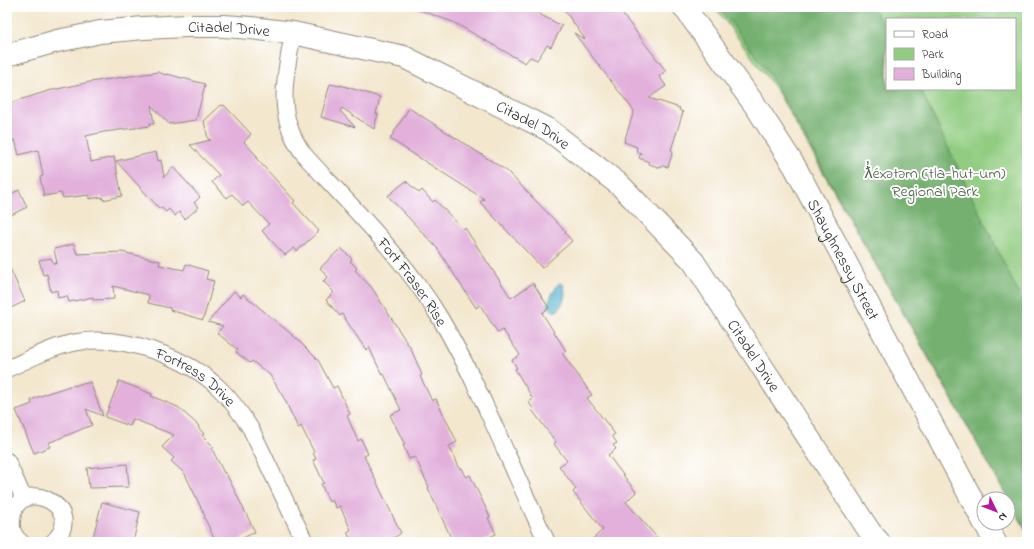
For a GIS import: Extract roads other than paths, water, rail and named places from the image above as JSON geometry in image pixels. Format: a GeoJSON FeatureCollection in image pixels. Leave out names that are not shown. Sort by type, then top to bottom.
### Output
{"type":"FeatureCollection","features":[{"type":"Feature","properties":{"kind":"street","name":"Shaughnessy Street"},"geometry":{"type":"LineString","coordinates":[[684,7],[757,108],[795,168],[976,507]]}},
{"type":"Feature","properties":{"kind":"street","name":"Citadel Drive"},"geometry":{"type":"LineString","coordinates":[[7,55],[57,41],[100,32],[144,28],[224,26],[292,33],[404,57],[549,130],[620,185],[693,261],[870,532],[879,542]]}},
{"type":"Feature","properties":{"kind":"street","name":"Fort Fraser Rise"},"geometry":{"type":"LineString","coordinates":[[292,33],[284,90],[284,105],[287,120],[295,140],[306,157],[399,261],[439,317],[454,342],[481,397],[547,542]]}},
{"type":"Feature","properties":{"kind":"street","name":"Fortress Drive"},"geometry":{"type":"LineString","coordinates":[[7,369],[61,346],[78,342],[95,341],[115,342],[150,350],[193,369],[220,389],[241,413],[251,429],[305,542]]}},
{"type":"Feature","properties":{"kind":"street"},"geometry":{"type":"LineString","coordinates":[[7,461],[24,499]]}},
{"type":"Feature","properties":{"kind":"street"},"geometry":{"type":"LineString","coordinates":[[21,542],[14,533],[11,524],[12,516],[16,508],[24,499],[37,496],[53,502],[58,507],[62,515],[63,523],[61,531],[53,542]]}},
{"type":"Feature","properties":{"kind":"street","name":"Shaughnessy Street"},"geometry":{"type":"LineString","coordinates":[[988,531],[994,542]]}},
{"type":"Feature","properties":{"kind":"water"},"geometry":{"type":"Polygon","coordinates":[[[559,283],[563,284],[565,295],[562,304],[555,312],[549,308],[548,304],[559,283]]]}},
{"type":"Feature","properties":{"kind":"park label","name":"ƛ̓éxətəm (tla-hut-um) Regional Park"},"geometry":{"type":"Point","coordinates":[935,181]}}]}
